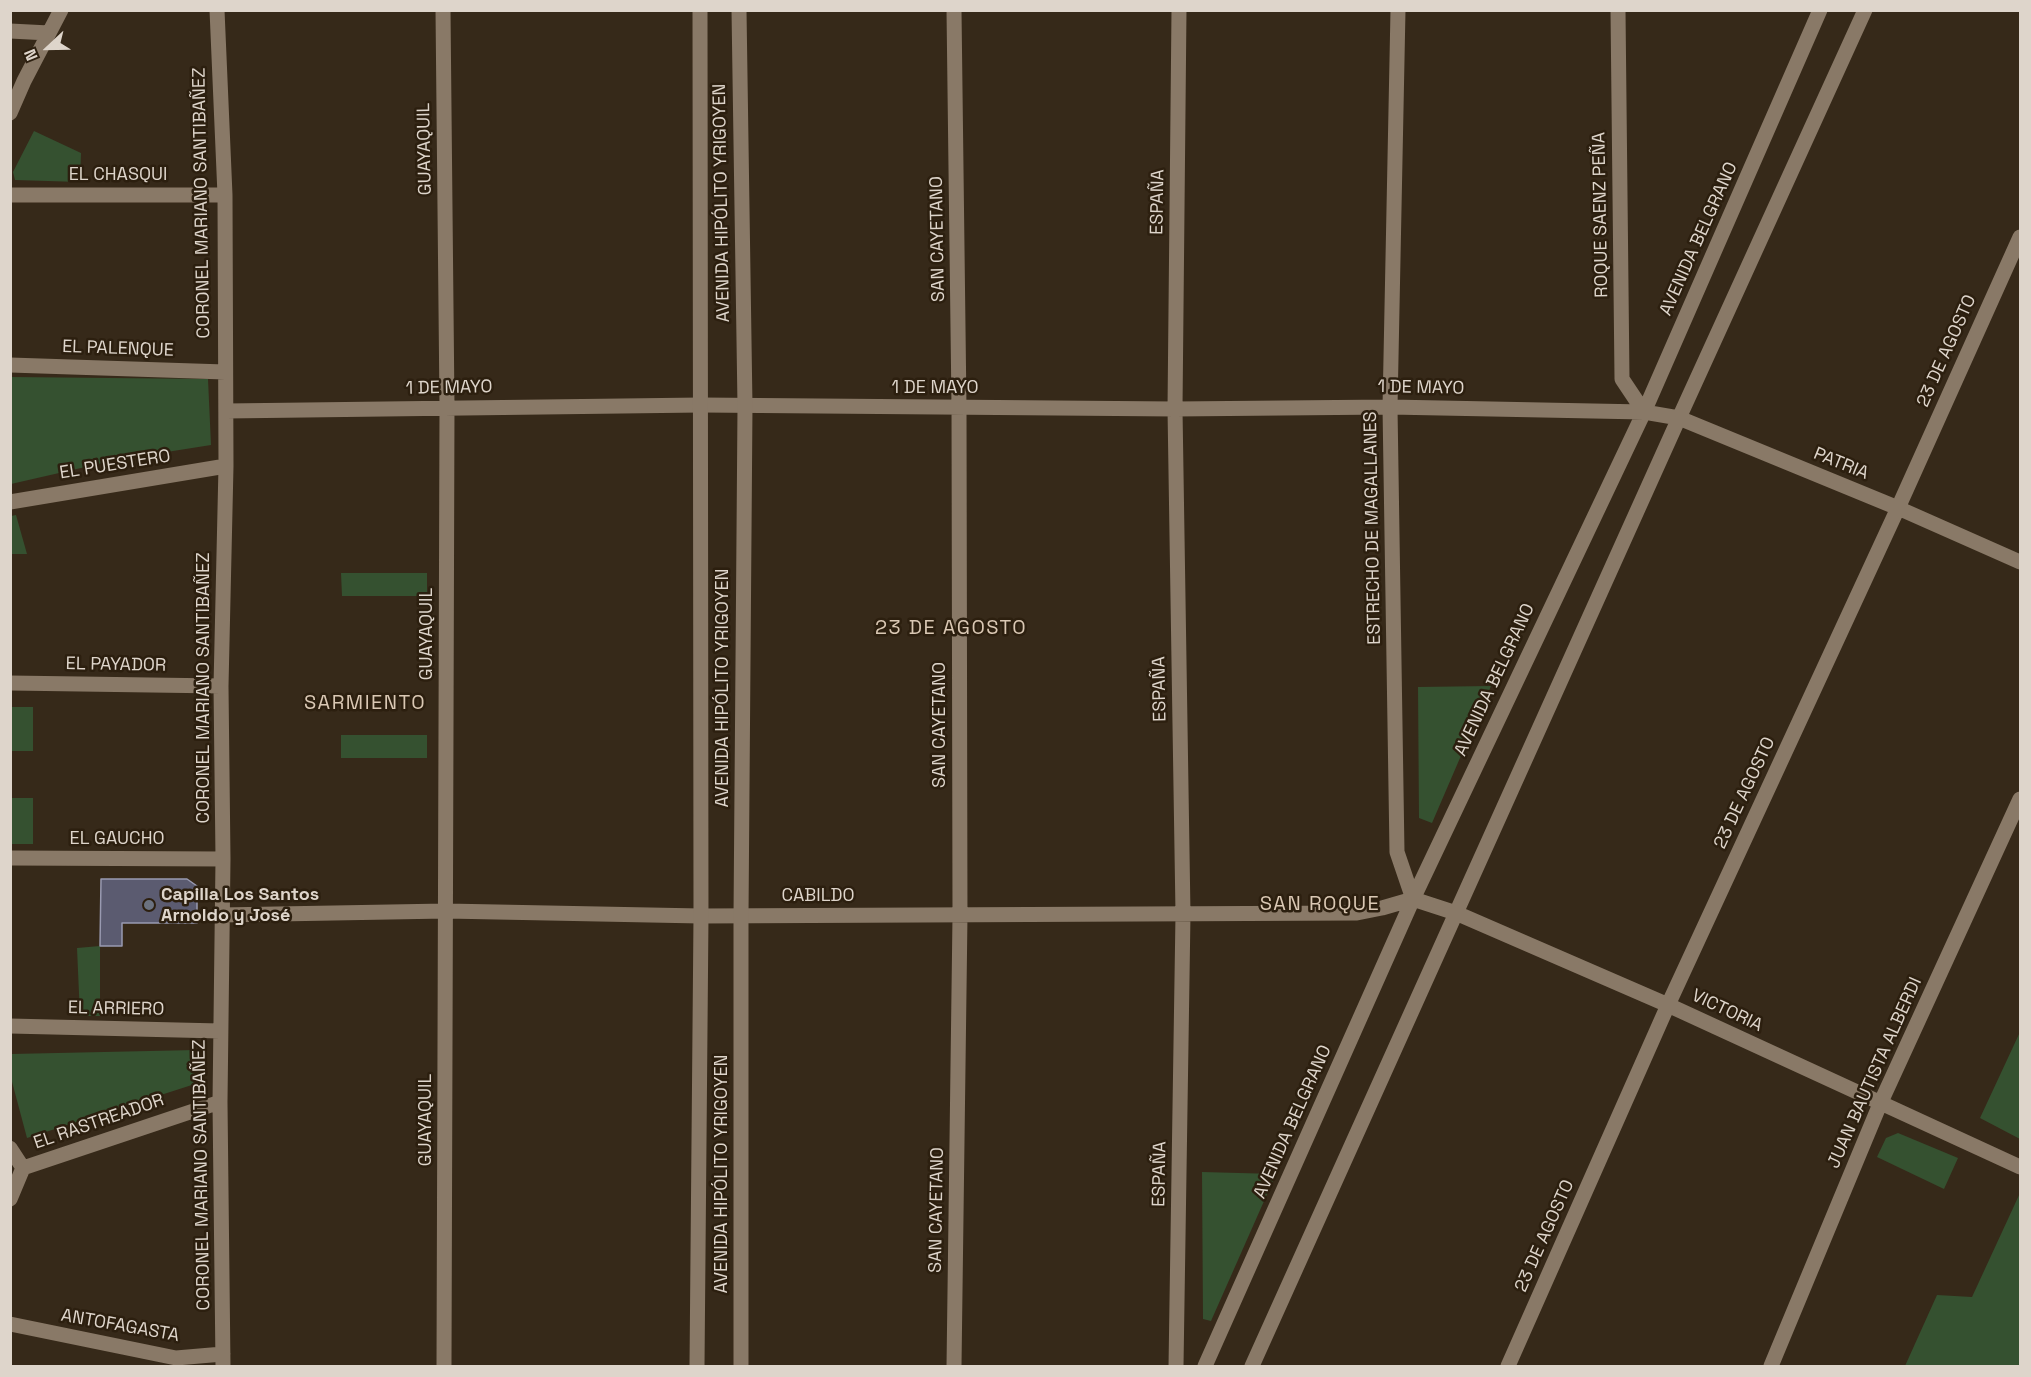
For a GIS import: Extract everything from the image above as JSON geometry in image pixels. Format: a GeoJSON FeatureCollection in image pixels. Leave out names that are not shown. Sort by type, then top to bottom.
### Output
{"type":"FeatureCollection","features":[{"type":"Feature","properties":{"kind":"street"},"geometry":{"type":"LineString","coordinates":[[10,113],[61,10]]}},
{"type":"Feature","properties":{"kind":"street","name":"CORONEL MARIANO SANTIBAÑEZ"},"geometry":{"type":"LineString","coordinates":[[217,10],[225,195],[226,411],[221,686],[223,859],[220,1102],[223,1360]]}},
{"type":"Feature","properties":{"kind":"street","name":"GUAYAQUIL"},"geometry":{"type":"LineString","coordinates":[[443,10],[447,408],[444,1366]]}},
{"type":"Feature","properties":{"kind":"street","name":"AVENIDA HIPÓLITO YRIGOYEN"},"geometry":{"type":"LineString","coordinates":[[697,1366],[701,916],[700,10]]}},
{"type":"Feature","properties":{"kind":"street","name":"AVENIDA HIPÓLITO YRIGOYEN"},"geometry":{"type":"LineString","coordinates":[[739,10],[745,406],[741,916],[741,1366]]}},
{"type":"Feature","properties":{"kind":"street","name":"SAN CAYETANO"},"geometry":{"type":"LineString","coordinates":[[954,10],[959,407],[960,916],[954,1366]]}},
{"type":"Feature","properties":{"kind":"street","name":"ESPAÑA"},"geometry":{"type":"LineString","coordinates":[[1176,1366],[1183,914],[1175,409],[1179,10]]}},
{"type":"Feature","properties":{"kind":"street","name":"ESTRECHO DE MAGALLANES"},"geometry":{"type":"LineString","coordinates":[[1398,10],[1390,407],[1397,852],[1413,899]]}},
{"type":"Feature","properties":{"kind":"street","name":"ROQUE SAENZ PEÑA"},"geometry":{"type":"LineString","coordinates":[[1618,10],[1622,380],[1644,412]]}},
{"type":"Feature","properties":{"kind":"street","name":"AVENIDA BELGRANO"},"geometry":{"type":"LineString","coordinates":[[1206,1366],[1413,899],[1644,412],[1820,10]]}},
{"type":"Feature","properties":{"kind":"street"},"geometry":{"type":"LineString","coordinates":[[1252,1366],[1865,10]]}},
{"type":"Feature","properties":{"kind":"street"},"geometry":{"type":"LineString","coordinates":[[10,32],[49,33]]}},
{"type":"Feature","properties":{"kind":"street","name":"EL CHASQUI"},"geometry":{"type":"LineString","coordinates":[[10,195],[225,195]]}},
{"type":"Feature","properties":{"kind":"street","name":"23 DE AGOSTO"},"geometry":{"type":"LineString","coordinates":[[1508,1366],[1668,1005],[1898,508],[2020,237]]}},
{"type":"Feature","properties":{"kind":"street","name":"EL PALENQUE"},"geometry":{"type":"LineString","coordinates":[[10,365],[225,372]]}},
{"type":"Feature","properties":{"kind":"street","name":"1 DE MAYO"},"geometry":{"type":"LineString","coordinates":[[226,411],[701,405],[1175,409],[1390,407],[1644,412]]}},
{"type":"Feature","properties":{"kind":"street","name":"PATRIA"},"geometry":{"type":"LineString","coordinates":[[1644,412],[1679,418],[1898,508],[2020,562]]}},
{"type":"Feature","properties":{"kind":"street","name":"EL PUESTERO"},"geometry":{"type":"LineString","coordinates":[[10,502],[226,466]]}},
{"type":"Feature","properties":{"kind":"street","name":"EL PAYADOR"},"geometry":{"type":"LineString","coordinates":[[10,683],[221,686]]}},
{"type":"Feature","properties":{"kind":"street","name":"JUAN BAUTISTA ALBERDI"},"geometry":{"type":"LineString","coordinates":[[1771,1366],[1880,1104],[2020,799]]}},
{"type":"Feature","properties":{"kind":"street","name":"EL GAUCHO"},"geometry":{"type":"LineString","coordinates":[[10,858],[223,859]]}},
{"type":"Feature","properties":{"kind":"street","name":"CABILDO"},"geometry":{"type":"LineString","coordinates":[[221,915],[446,911],[701,916],[1357,913],[1413,899]]}},
{"type":"Feature","properties":{"kind":"street","name":"VICTORIA"},"geometry":{"type":"LineString","coordinates":[[1413,899],[1456,913],[1668,1005],[2020,1167]]}},
{"type":"Feature","properties":{"kind":"street","name":"EL ARRIERO"},"geometry":{"type":"LineString","coordinates":[[10,1026],[220,1031]]}},
{"type":"Feature","properties":{"kind":"street","name":"EL RASTREADOR"},"geometry":{"type":"LineString","coordinates":[[10,1199],[23,1168],[220,1102]]}},
{"type":"Feature","properties":{"kind":"street"},"geometry":{"type":"LineString","coordinates":[[10,1148],[23,1168]]}},
{"type":"Feature","properties":{"kind":"street","name":"ANTOFAGASTA"},"geometry":{"type":"LineString","coordinates":[[10,1324],[176,1358],[223,1360]]}},
{"type":"Feature","properties":{"kind":"green space"},"geometry":{"type":"Polygon","coordinates":[[[34,131],[81,153],[80,182],[15,180],[13,172],[34,131]]]}},
{"type":"Feature","properties":{"kind":"green space"},"geometry":{"type":"Polygon","coordinates":[[[11,377],[208,379],[211,445],[116,460],[11,484],[11,377]]]}},
{"type":"Feature","properties":{"kind":"green space"},"geometry":{"type":"Polygon","coordinates":[[[16,515],[27,554],[11,554],[11,516],[16,515]]]}},
{"type":"Feature","properties":{"kind":"green space"},"geometry":{"type":"Polygon","coordinates":[[[341,573],[427,573],[427,596],[342,596],[341,573]]]}},
{"type":"Feature","properties":{"kind":"green space"},"geometry":{"type":"Polygon","coordinates":[[[1491,686],[1432,823],[1419,818],[1418,687],[1491,686]]]}},
{"type":"Feature","properties":{"kind":"green space"},"geometry":{"type":"Polygon","coordinates":[[[11,707],[33,707],[33,751],[11,751],[11,707]]]}},
{"type":"Feature","properties":{"kind":"green space"},"geometry":{"type":"Polygon","coordinates":[[[341,735],[427,735],[427,758],[341,758],[341,735]]]}},
{"type":"Feature","properties":{"kind":"green space"},"geometry":{"type":"Polygon","coordinates":[[[10,798],[33,798],[33,844],[11,844],[10,798]]]}},
{"type":"Feature","properties":{"kind":"green space"},"geometry":{"type":"Polygon","coordinates":[[[100,946],[100,1016],[80,1016],[77,948],[100,946]]]}},
{"type":"Feature","properties":{"kind":"green space"},"geometry":{"type":"Polygon","coordinates":[[[2020,1032],[2020,1139],[1980,1118],[2020,1032]]]}},
{"type":"Feature","properties":{"kind":"green space"},"geometry":{"type":"Polygon","coordinates":[[[196,1050],[195,1084],[27,1138],[11,1078],[11,1054],[196,1050]]]}},
{"type":"Feature","properties":{"kind":"green space"},"geometry":{"type":"Polygon","coordinates":[[[1898,1133],[1958,1158],[1944,1189],[1877,1157],[1886,1138],[1898,1133]]]}},
{"type":"Feature","properties":{"kind":"green space"},"geometry":{"type":"Polygon","coordinates":[[[1202,1172],[1276,1174],[1211,1321],[1203,1319],[1202,1172]]]}},
{"type":"Feature","properties":{"kind":"green space"},"geometry":{"type":"Polygon","coordinates":[[[2020,1193],[2020,1366],[1905,1366],[1937,1295],[1972,1297],[2020,1193]]]}},
{"type":"Feature","properties":{"kind":"building","name":"Capilla Los Santos Arnoldo y José"},"geometry":{"type":"Polygon","coordinates":[[[101,879],[187,879],[197,886],[197,923],[122,923],[122,946],[100,946],[101,879]]]}},
{"type":"Feature","properties":{"kind":"place","name":"Capilla Los Santos Arnoldo y José"},"geometry":{"type":"Point","coordinates":[149,905]}},
{"type":"Feature","properties":{"kind":"district","name":"23 DE AGOSTO"},"geometry":{"type":"Point","coordinates":[951,629]}},
{"type":"Feature","properties":{"kind":"district","name":"SARMIENTO"},"geometry":{"type":"Point","coordinates":[365,704]}},
{"type":"Feature","properties":{"kind":"district","name":"SAN ROQUE"},"geometry":{"type":"Point","coordinates":[1320,905]}}]}
